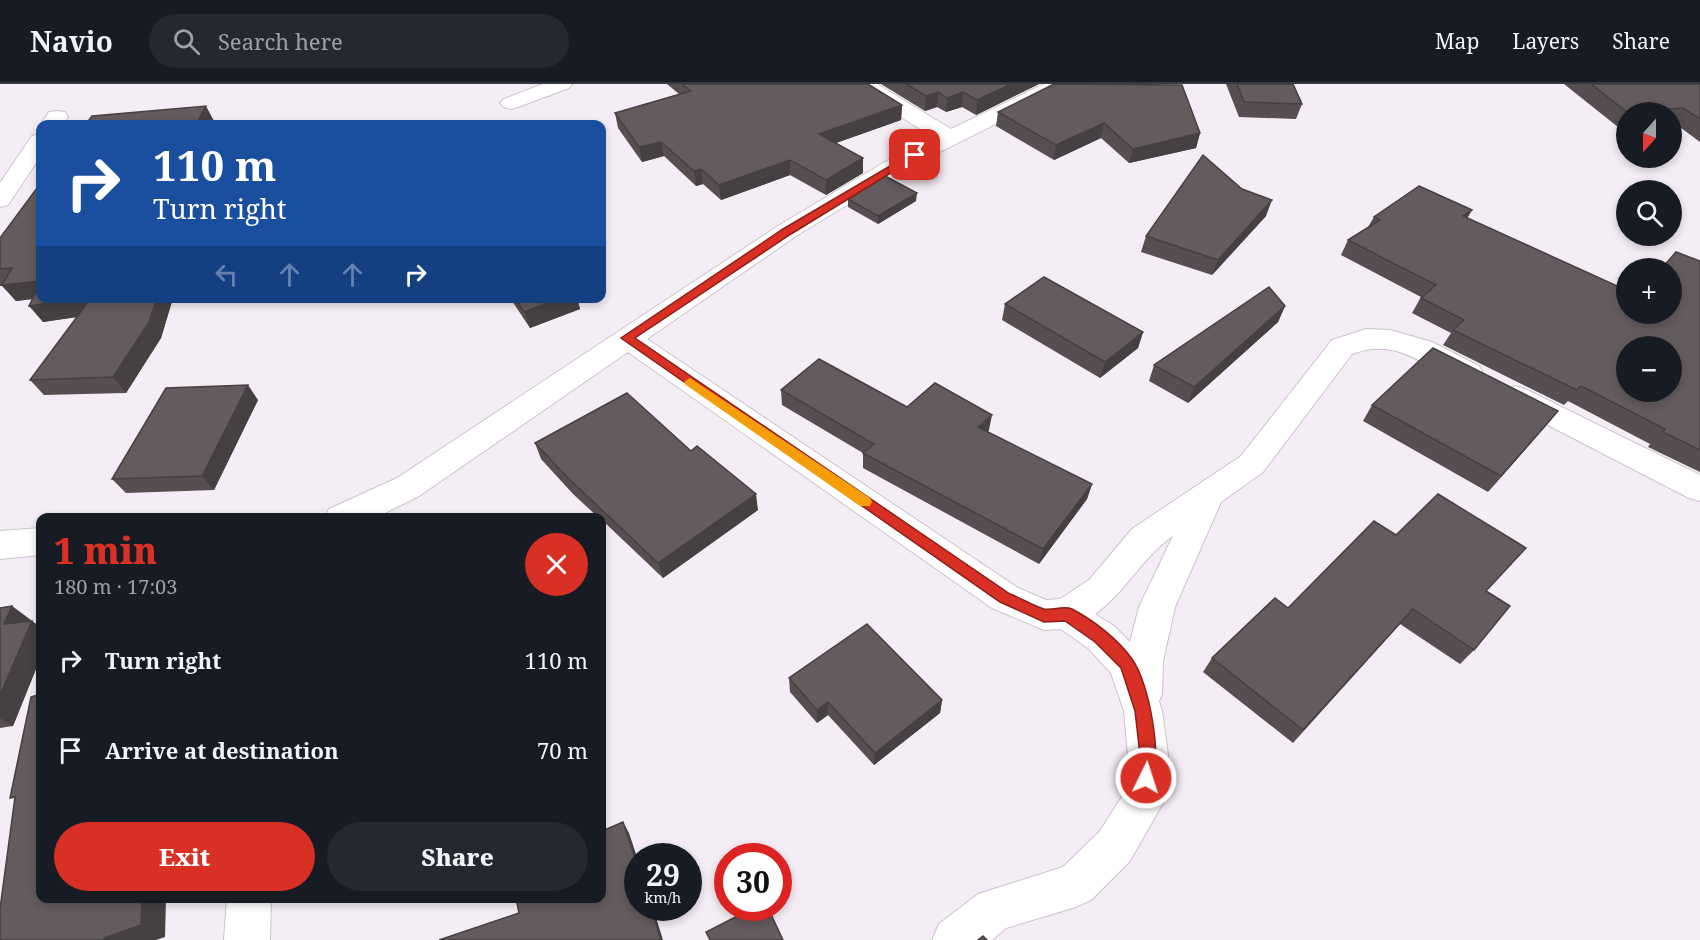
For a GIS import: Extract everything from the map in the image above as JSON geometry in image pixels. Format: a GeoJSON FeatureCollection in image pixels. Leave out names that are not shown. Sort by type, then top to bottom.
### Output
{"type":"FeatureCollection","features":[{"type":"Feature","properties":{"kind":"street"},"geometry":{"type":"LineString","coordinates":[[512,104],[562,84]]}},
{"type":"Feature","properties":{"kind":"street"},"geometry":{"type":"LineString","coordinates":[[863,84],[950,138]]}},
{"type":"Feature","properties":{"kind":"street"},"geometry":{"type":"LineString","coordinates":[[353,513],[408,487],[787,231],[898,164],[1060,84]]}},
{"type":"Feature","properties":{"kind":"street"},"geometry":{"type":"LineString","coordinates":[[0,200],[36,147]]}},
{"type":"Feature","properties":{"kind":"street"},"geometry":{"type":"LineString","coordinates":[[627,338],[1005,598],[1044,615],[1067,614],[1101,590],[1144,538],[1252,464],[1342,347],[1366,338],[1390,339],[1422,349],[1700,489]]}},
{"type":"Feature","properties":{"kind":"street"},"geometry":{"type":"LineString","coordinates":[[956,940],[994,910],[1076,885],[1115,846],[1143,801],[1148,755],[1143,711],[1144,661],[1157,606],[1208,495]]}},
{"type":"Feature","properties":{"kind":"street"},"geometry":{"type":"LineString","coordinates":[[0,545],[36,542]]}},
{"type":"Feature","properties":{"kind":"street"},"geometry":{"type":"LineString","coordinates":[[1067,614],[1101,637],[1127,664],[1143,711]]}},
{"type":"Feature","properties":{"kind":"street"},"geometry":{"type":"LineString","coordinates":[[247,940],[249,903]]}},
{"type":"Feature","properties":{"kind":"building"},"geometry":{"type":"Polygon","coordinates":[[[682,84],[868,84],[902,105],[819,134],[863,158],[826,180],[790,160],[719,185],[701,169],[694,171],[661,142],[639,147],[615,113],[691,91],[682,84]]]}},
{"type":"Feature","properties":{"kind":"building"},"geometry":{"type":"Polygon","coordinates":[[[906,84],[1011,84],[977,100],[963,92],[947,98],[938,92],[926,96],[906,84]]]}},
{"type":"Feature","properties":{"kind":"building"},"geometry":{"type":"Polygon","coordinates":[[[1054,84],[1182,85],[1200,133],[1133,149],[1104,123],[1056,145],[998,112],[1054,84]]]}},
{"type":"Feature","properties":{"kind":"building"},"geometry":{"type":"Polygon","coordinates":[[[1237,84],[1293,84],[1302,104],[1244,102],[1237,84]]]}},
{"type":"Feature","properties":{"kind":"building"},"geometry":{"type":"Polygon","coordinates":[[[1591,84],[1700,84],[1700,119],[1682,108],[1682,102],[1616,103],[1591,84]]]}},
{"type":"Feature","properties":{"kind":"building"},"geometry":{"type":"Polygon","coordinates":[[[206,106],[198,120],[89,120],[92,116],[206,106]]]}},
{"type":"Feature","properties":{"kind":"building"},"geometry":{"type":"Polygon","coordinates":[[[1203,155],[1242,189],[1272,200],[1218,260],[1146,236],[1203,155]]]}},
{"type":"Feature","properties":{"kind":"building"},"geometry":{"type":"Polygon","coordinates":[[[885,176],[917,193],[878,216],[848,199],[885,176]]]}},
{"type":"Feature","properties":{"kind":"building"},"geometry":{"type":"Polygon","coordinates":[[[1419,186],[1472,210],[1463,216],[1616,285],[1616,324],[1682,324],[1682,258],[1671,258],[1676,252],[1700,261],[1700,450],[1663,432],[1665,429],[1581,386],[1577,390],[1453,330],[1464,320],[1421,298],[1436,285],[1348,240],[1380,220],[1374,217],[1419,186]]]}},
{"type":"Feature","properties":{"kind":"building"},"geometry":{"type":"Polygon","coordinates":[[[36,189],[36,281],[2,285],[12,268],[0,269],[0,238],[36,189]]]}},
{"type":"Feature","properties":{"kind":"building"},"geometry":{"type":"Polygon","coordinates":[[[1044,277],[1143,332],[1105,362],[1005,304],[1044,277]]]}},
{"type":"Feature","properties":{"kind":"building"},"geometry":{"type":"Polygon","coordinates":[[[1269,287],[1285,306],[1194,387],[1154,365],[1269,287]]]}},
{"type":"Feature","properties":{"kind":"building"},"geometry":{"type":"Polygon","coordinates":[[[36,291],[36,303],[50,303],[29,306],[36,291]]]}},
{"type":"Feature","properties":{"kind":"building"},"geometry":{"type":"Polygon","coordinates":[[[87,303],[155,303],[149,322],[113,377],[30,380],[87,303]]]}},
{"type":"Feature","properties":{"kind":"building"},"geometry":{"type":"Polygon","coordinates":[[[518,303],[547,303],[524,312],[518,303]]]}},
{"type":"Feature","properties":{"kind":"building"},"geometry":{"type":"Polygon","coordinates":[[[1433,348],[1558,411],[1501,476],[1372,405],[1433,348]]]}},
{"type":"Feature","properties":{"kind":"building"},"geometry":{"type":"Polygon","coordinates":[[[819,359],[907,407],[935,383],[992,415],[978,427],[1092,484],[1043,549],[863,453],[874,444],[781,390],[819,359]]]}},
{"type":"Feature","properties":{"kind":"building"},"geometry":{"type":"Polygon","coordinates":[[[248,385],[202,476],[112,479],[166,388],[248,385]]]}},
{"type":"Feature","properties":{"kind":"building"},"geometry":{"type":"Polygon","coordinates":[[[627,393],[691,451],[697,446],[756,494],[658,563],[568,478],[535,443],[627,393]]]}},
{"type":"Feature","properties":{"kind":"building"},"geometry":{"type":"Polygon","coordinates":[[[1438,494],[1526,548],[1486,591],[1510,606],[1474,650],[1413,609],[1303,730],[1212,658],[1275,598],[1288,608],[1374,521],[1396,535],[1438,494]]]}},
{"type":"Feature","properties":{"kind":"building"},"geometry":{"type":"Polygon","coordinates":[[[12,606],[4,624],[32,621],[0,695],[0,608],[12,606]]]}},
{"type":"Feature","properties":{"kind":"building"},"geometry":{"type":"Polygon","coordinates":[[[867,624],[942,700],[875,753],[828,702],[817,710],[789,678],[867,624]]]}},
{"type":"Feature","properties":{"kind":"building"},"geometry":{"type":"Polygon","coordinates":[[[36,695],[36,903],[142,903],[141,925],[104,938],[104,940],[0,940],[0,909],[15,797],[10,798],[31,697],[36,695]]]}},
{"type":"Feature","properties":{"kind":"building"},"geometry":{"type":"Polygon","coordinates":[[[623,822],[630,843],[624,843],[624,921],[655,921],[661,940],[439,940],[519,913],[517,903],[606,903],[606,829],[623,822]]]}},
{"type":"Feature","properties":{"kind":"building"},"geometry":{"type":"Polygon","coordinates":[[[728,921],[774,921],[783,940],[710,940],[706,932],[728,921]]]}},
{"type":"Feature","properties":{"kind":"slow traffic"},"geometry":{"type":"LineString","coordinates":[[690,382],[865,502]]}},
{"type":"Feature","properties":{"kind":"route"},"geometry":{"type":"LineString","coordinates":[[915,155],[787,231],[627,338],[1005,598],[1044,615],[1067,614],[1101,637],[1127,664],[1143,711],[1148,755],[1146,778]]}}]}
